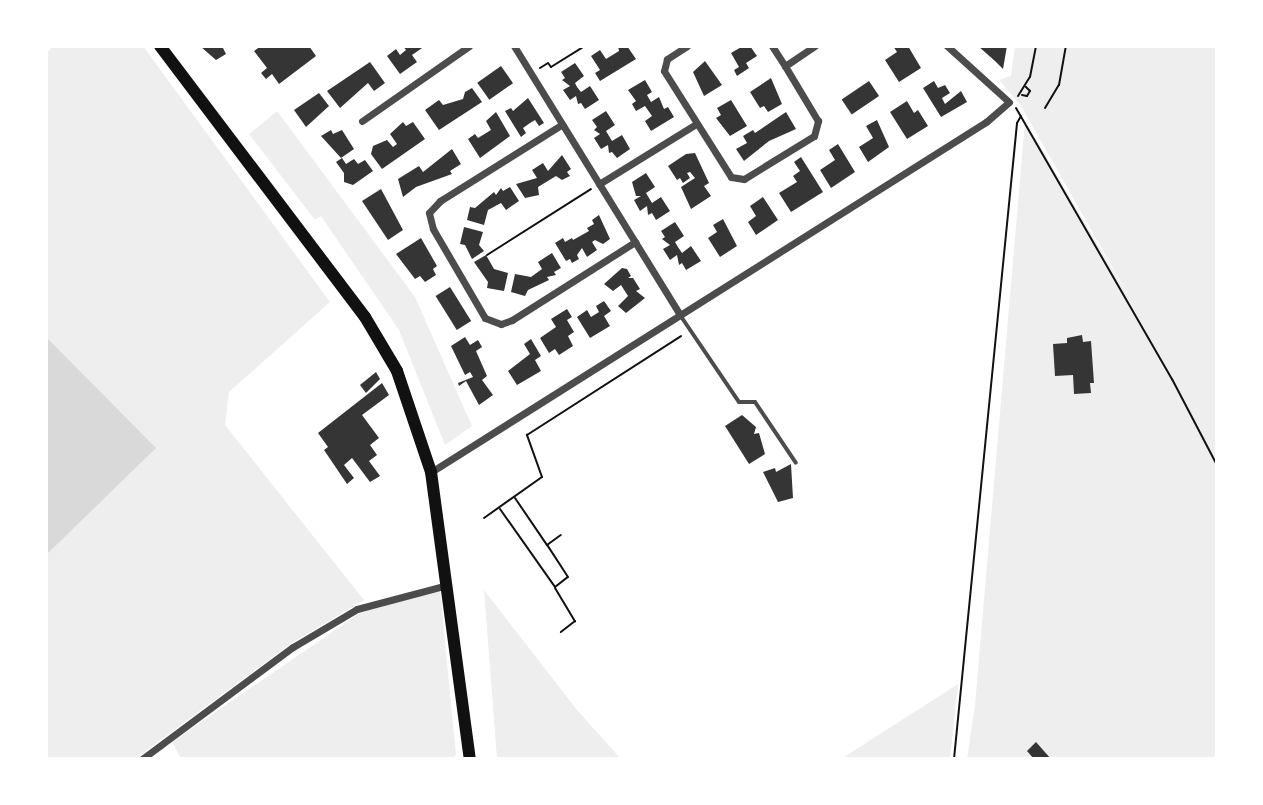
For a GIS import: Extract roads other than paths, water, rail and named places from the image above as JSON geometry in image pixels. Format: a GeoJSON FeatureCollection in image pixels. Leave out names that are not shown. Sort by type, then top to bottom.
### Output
{"type":"FeatureCollection","features":[{"type":"Feature","properties":{"kind":"main road"},"geometry":{"type":"LineString","coordinates":[[160,46],[365,317],[397,371],[431,472],[449,585],[470,759]]}},
{"type":"Feature","properties":{"kind":"street"},"geometry":{"type":"LineString","coordinates":[[362,121],[469,46]]}},
{"type":"Feature","properties":{"kind":"street"},"geometry":{"type":"LineString","coordinates":[[514,46],[680,315]]}},
{"type":"Feature","properties":{"kind":"street"},"geometry":{"type":"LineString","coordinates":[[687,46],[667,59],[664,71],[731,177],[744,179],[814,136],[818,121],[772,46]]}},
{"type":"Feature","properties":{"kind":"street"},"geometry":{"type":"LineString","coordinates":[[785,66],[815,46]]}},
{"type":"Feature","properties":{"kind":"street"},"geometry":{"type":"LineString","coordinates":[[431,472],[986,122],[1009,102],[947,46]]}},
{"type":"Feature","properties":{"kind":"street"},"geometry":{"type":"LineString","coordinates":[[599,184],[696,124]]}},
{"type":"Feature","properties":{"kind":"street"},"geometry":{"type":"LineString","coordinates":[[561,125],[440,201],[429,213],[433,229],[485,318],[501,324],[512,320],[635,242]]}},
{"type":"Feature","properties":{"kind":"street"},"geometry":{"type":"LineString","coordinates":[[142,759],[293,647],[357,609],[449,585]]}},
{"type":"Feature","properties":{"kind":"lane"},"geometry":{"type":"LineString","coordinates":[[680,315],[739,402],[755,402],[796,463]]}}]}
